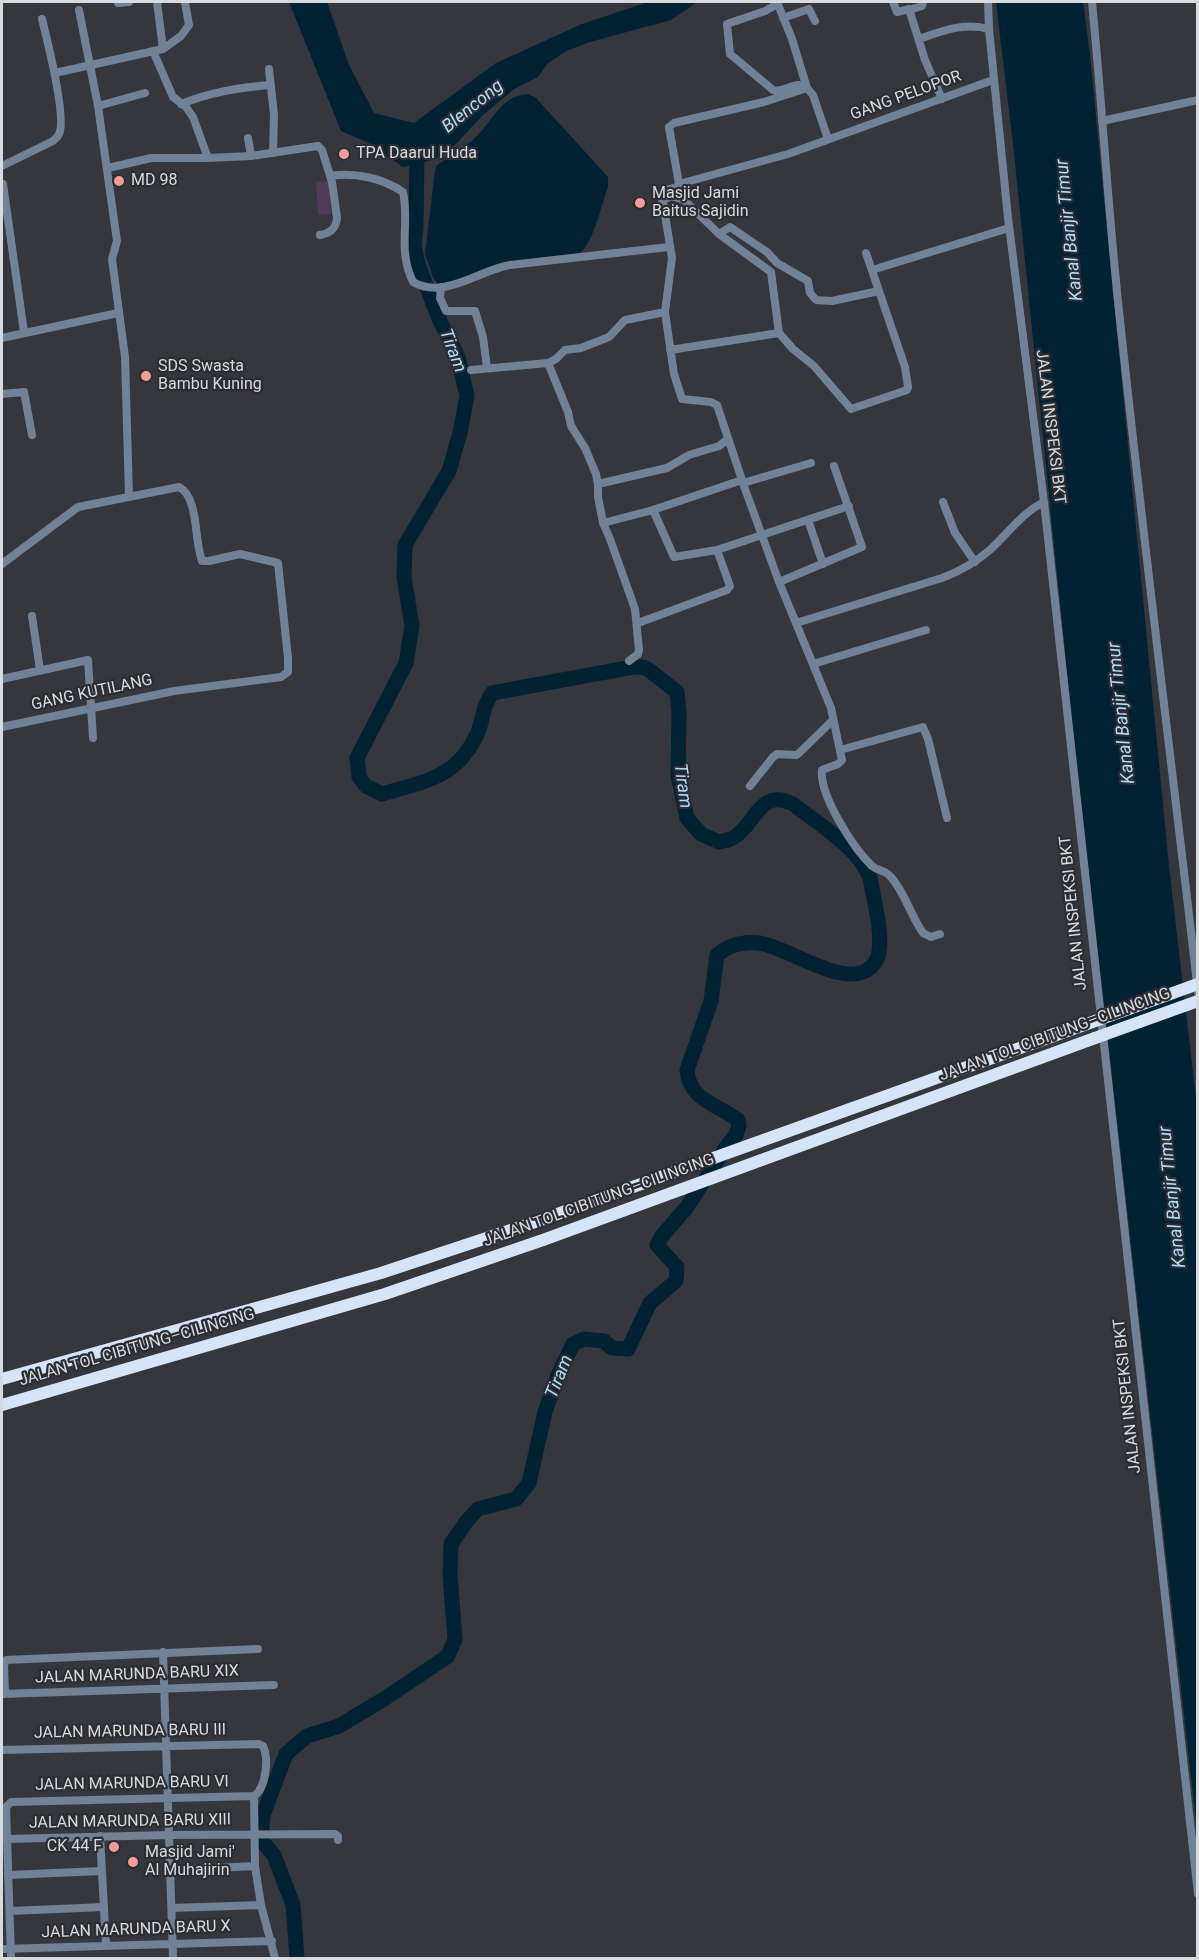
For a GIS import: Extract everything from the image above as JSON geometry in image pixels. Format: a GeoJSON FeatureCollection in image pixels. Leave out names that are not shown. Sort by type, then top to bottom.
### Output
{"type":"FeatureCollection","features":[{"type":"Feature","properties":{"kind":"highway","name":"JALAN TOL CIBITUNG–CILINCING"},"geometry":{"type":"LineString","coordinates":[[2,1379],[381,1273],[527,1225],[1197,984]]}},
{"type":"Feature","properties":{"kind":"highway","name":"JALAN TOL CIBITUNG–CILINCING"},"geometry":{"type":"LineString","coordinates":[[2,1405],[385,1294],[509,1252],[1197,1001]]}},
{"type":"Feature","properties":{"kind":"street"},"geometry":{"type":"LineString","coordinates":[[118,3],[129,2]]}},
{"type":"Feature","properties":{"kind":"street"},"geometry":{"type":"LineString","coordinates":[[157,2],[163,49]]}},
{"type":"Feature","properties":{"kind":"street"},"geometry":{"type":"LineString","coordinates":[[55,73],[163,49],[185,32],[189,25],[184,2]]}},
{"type":"Feature","properties":{"kind":"street"},"geometry":{"type":"LineString","coordinates":[[893,2],[897,12],[922,6],[923,2]]}},
{"type":"Feature","properties":{"kind":"street","name":"JALAN INSPEKSI BKT"},"geometry":{"type":"LineString","coordinates":[[988,2],[993,81],[1009,228],[1044,502],[1197,1894]]}},
{"type":"Feature","properties":{"kind":"street"},"geometry":{"type":"LineString","coordinates":[[1092,2],[1118,308],[1197,992]]}},
{"type":"Feature","properties":{"kind":"street"},"geometry":{"type":"LineString","coordinates":[[805,89],[794,45],[775,4],[765,11],[727,24],[730,54],[773,90],[799,86],[813,95],[828,139]]}},
{"type":"Feature","properties":{"kind":"street"},"geometry":{"type":"LineString","coordinates":[[783,18],[809,9],[815,21]]}},
{"type":"Feature","properties":{"kind":"street"},"geometry":{"type":"LineString","coordinates":[[2,564],[74,509],[129,496],[125,357],[112,259],[117,241],[92,65],[79,10]]}},
{"type":"Feature","properties":{"kind":"street"},"geometry":{"type":"LineString","coordinates":[[909,10],[942,99]]}},
{"type":"Feature","properties":{"kind":"street"},"geometry":{"type":"LineString","coordinates":[[2,166],[53,141],[59,134],[55,73],[42,19]]}},
{"type":"Feature","properties":{"kind":"street"},"geometry":{"type":"LineString","coordinates":[[919,39],[964,26],[989,29]]}},
{"type":"Feature","properties":{"kind":"street"},"geometry":{"type":"LineString","coordinates":[[153,51],[174,97],[186,107],[193,117],[208,158]]}},
{"type":"Feature","properties":{"kind":"street"},"geometry":{"type":"LineString","coordinates":[[269,69],[274,115],[273,153]]}},
{"type":"Feature","properties":{"kind":"street","name":"GANG PELOPOR"},"geometry":{"type":"LineString","coordinates":[[679,184],[788,154],[993,81]]}},
{"type":"Feature","properties":{"kind":"street"},"geometry":{"type":"LineString","coordinates":[[181,104],[201,96],[235,88],[271,85]]}},
{"type":"Feature","properties":{"kind":"street"},"geometry":{"type":"LineString","coordinates":[[805,89],[764,102],[671,124],[679,184],[675,189],[663,192],[662,200],[672,258],[665,312],[670,350],[674,374],[682,399],[715,403],[779,582],[831,708],[840,750],[840,763],[823,768],[821,774],[836,813],[850,842],[874,868],[887,873],[892,878],[923,933],[932,936],[940,934]]}},
{"type":"Feature","properties":{"kind":"street"},"geometry":{"type":"LineString","coordinates":[[98,106],[145,93]]}},
{"type":"Feature","properties":{"kind":"street"},"geometry":{"type":"LineString","coordinates":[[1102,122],[1197,100]]}},
{"type":"Feature","properties":{"kind":"street"},"geometry":{"type":"LineString","coordinates":[[248,138],[250,156]]}},
{"type":"Feature","properties":{"kind":"street"},"geometry":{"type":"LineString","coordinates":[[108,168],[151,158],[250,156],[318,146],[324,154],[335,192],[337,223],[332,231],[320,235]]}},
{"type":"Feature","properties":{"kind":"street"},"geometry":{"type":"LineString","coordinates":[[330,176],[345,173],[363,176],[402,192],[405,212],[403,239],[405,256],[413,282],[425,287],[456,284],[501,266],[669,247]]}},
{"type":"Feature","properties":{"kind":"street"},"geometry":{"type":"LineString","coordinates":[[3,184],[24,333]]}},
{"type":"Feature","properties":{"kind":"street"},"geometry":{"type":"LineString","coordinates":[[662,200],[672,196],[684,200],[719,234],[771,272],[779,333],[793,349],[814,366],[851,409],[907,390],[908,381],[866,253]]}},
{"type":"Feature","properties":{"kind":"street"},"geometry":{"type":"LineString","coordinates":[[719,234],[730,227],[767,252],[777,263],[808,281],[810,293],[816,300],[832,301],[879,291]]}},
{"type":"Feature","properties":{"kind":"street"},"geometry":{"type":"LineString","coordinates":[[872,270],[1009,228]]}},
{"type":"Feature","properties":{"kind":"street"},"geometry":{"type":"LineString","coordinates":[[438,287],[446,311],[475,311],[483,337],[487,368]]}},
{"type":"Feature","properties":{"kind":"street"},"geometry":{"type":"LineString","coordinates":[[471,370],[548,363],[565,350],[581,348],[609,337],[625,320],[665,312]]}},
{"type":"Feature","properties":{"kind":"street"},"geometry":{"type":"LineString","coordinates":[[2,338],[118,313]]}},
{"type":"Feature","properties":{"kind":"street"},"geometry":{"type":"LineString","coordinates":[[670,350],[779,333]]}},
{"type":"Feature","properties":{"kind":"street"},"geometry":{"type":"LineString","coordinates":[[548,363],[568,412],[571,426],[585,448],[598,484],[603,523],[630,594],[638,623],[639,650],[638,654],[629,661]]}},
{"type":"Feature","properties":{"kind":"street"},"geometry":{"type":"LineString","coordinates":[[2,394],[24,392],[32,435]]}},
{"type":"Feature","properties":{"kind":"street"},"geometry":{"type":"LineString","coordinates":[[598,484],[667,468],[689,455],[719,446],[728,439]]}},
{"type":"Feature","properties":{"kind":"street"},"geometry":{"type":"LineString","coordinates":[[603,523],[653,510],[742,481],[811,463]]}},
{"type":"Feature","properties":{"kind":"street"},"geometry":{"type":"LineString","coordinates":[[779,582],[862,547],[834,466]]}},
{"type":"Feature","properties":{"kind":"street","name":"GANG KUTILANG"},"geometry":{"type":"LineString","coordinates":[[2,727],[174,691],[281,677],[286,674],[288,658],[278,563],[240,554],[203,562],[196,541],[192,508],[183,489],[179,487],[129,496]]}},
{"type":"Feature","properties":{"kind":"street"},"geometry":{"type":"LineString","coordinates":[[944,502],[955,533],[975,562]]}},
{"type":"Feature","properties":{"kind":"street"},"geometry":{"type":"LineString","coordinates":[[796,623],[942,579],[963,570],[991,549],[1029,510],[1044,502]]}},
{"type":"Feature","properties":{"kind":"street"},"geometry":{"type":"LineString","coordinates":[[653,510],[675,557],[717,550],[849,506]]}},
{"type":"Feature","properties":{"kind":"street"},"geometry":{"type":"LineString","coordinates":[[808,520],[823,564]]}},
{"type":"Feature","properties":{"kind":"street"},"geometry":{"type":"LineString","coordinates":[[638,623],[727,590],[730,586],[717,550]]}},
{"type":"Feature","properties":{"kind":"street"},"geometry":{"type":"LineString","coordinates":[[32,616],[40,670]]}},
{"type":"Feature","properties":{"kind":"street"},"geometry":{"type":"LineString","coordinates":[[813,664],[926,630]]}},
{"type":"Feature","properties":{"kind":"street"},"geometry":{"type":"LineString","coordinates":[[2,679],[89,660],[93,738]]}},
{"type":"Feature","properties":{"kind":"street"},"geometry":{"type":"LineString","coordinates":[[750,786],[773,757],[777,754],[797,755],[833,720]]}},
{"type":"Feature","properties":{"kind":"street"},"geometry":{"type":"LineString","coordinates":[[840,750],[924,727],[947,818]]}},
{"type":"Feature","properties":{"kind":"street"},"geometry":{"type":"LineString","coordinates":[[3,1694],[6,1660],[258,1649]]}},
{"type":"Feature","properties":{"kind":"street"},"geometry":{"type":"LineString","coordinates":[[163,1652],[173,1959]]}},
{"type":"Feature","properties":{"kind":"street","name":"JALAN MARUNDA BARU XIX"},"geometry":{"type":"LineString","coordinates":[[3,1694],[274,1685]]}},
{"type":"Feature","properties":{"kind":"street","name":"JALAN MARUNDA BARU III"},"geometry":{"type":"LineString","coordinates":[[2,1750],[258,1744],[263,1746],[266,1752],[261,1790],[254,1796]]}},
{"type":"Feature","properties":{"kind":"street"},"geometry":{"type":"LineString","coordinates":[[254,1796],[257,1835],[255,1866],[261,1905],[275,1959]]}},
{"type":"Feature","properties":{"kind":"street","name":"JALAN MARUNDA BARU VI"},"geometry":{"type":"LineString","coordinates":[[7,1839],[6,1807],[11,1802],[254,1796]]}},
{"type":"Feature","properties":{"kind":"street","name":"JALAN MARUNDA BARU XIII"},"geometry":{"type":"LineString","coordinates":[[7,1839],[335,1834],[338,1840]]}},
{"type":"Feature","properties":{"kind":"street"},"geometry":{"type":"LineString","coordinates":[[100,1836],[106,1945]]}},
{"type":"Feature","properties":{"kind":"street"},"geometry":{"type":"LineString","coordinates":[[7,1839],[10,1911],[8,1952]]}},
{"type":"Feature","properties":{"kind":"street"},"geometry":{"type":"LineString","coordinates":[[170,1870],[255,1866]]}},
{"type":"Feature","properties":{"kind":"street"},"geometry":{"type":"LineString","coordinates":[[8,1875],[102,1871]]}},
{"type":"Feature","properties":{"kind":"street"},"geometry":{"type":"LineString","coordinates":[[171,1908],[261,1905]]}},
{"type":"Feature","properties":{"kind":"street"},"geometry":{"type":"LineString","coordinates":[[10,1911],[104,1907]]}},
{"type":"Feature","properties":{"kind":"street","name":"JALAN MARUNDA BARU X"},"geometry":{"type":"LineString","coordinates":[[8,1952],[106,1945],[272,1941]]}},
{"type":"Feature","properties":{"kind":"shaded area"},"geometry":{"type":"Polygon","coordinates":[[[329,181],[331,214],[318,215],[316,182],[329,181]]]}},
{"type":"Feature","properties":{"kind":"water","name":"Blencong"},"geometry":{"type":"Polygon","coordinates":[[[289,2],[327,2],[349,65],[374,113],[414,123],[496,63],[582,24],[648,2],[697,2],[671,20],[590,42],[566,51],[547,64],[538,77],[514,89],[482,116],[457,143],[436,159],[403,167],[367,142],[341,131],[289,2]]]}},
{"type":"Feature","properties":{"kind":"water","name":"Kanal Banjir Timur"},"geometry":{"type":"Polygon","coordinates":[[[996,2],[1083,2],[1090,55],[1169,866],[1197,1107],[1197,1830],[1073,730],[1014,153],[996,2]]]}},
{"type":"Feature","properties":{"kind":"water"},"geometry":{"type":"Polygon","coordinates":[[[528,94],[536,98],[608,177],[608,187],[588,244],[577,255],[438,284],[433,278],[425,254],[437,165],[476,137],[510,99],[528,94]]]}},
{"type":"Feature","properties":{"kind":"waterway","name":"Tiram"},"geometry":{"type":"LineString","coordinates":[[297,1958],[293,1905],[274,1855],[261,1840],[263,1815],[286,1754],[307,1736],[339,1726],[448,1656],[455,1639],[450,1575],[451,1544],[478,1509],[516,1499],[529,1483],[545,1412],[558,1375],[573,1344],[584,1339],[604,1341],[612,1348],[628,1349],[650,1303],[676,1281],[677,1267],[657,1245],[687,1207],[736,1135],[739,1126],[738,1120],[698,1095],[689,1080],[687,1070],[711,1001],[717,955],[736,944],[759,943],[832,971],[847,974],[860,973],[871,967],[878,958],[880,942],[870,878],[865,867],[837,837],[793,804],[782,800],[773,800],[765,804],[741,832],[733,838],[719,842],[701,834],[687,818],[678,776],[677,692],[643,667],[492,693],[470,747],[461,759],[439,775],[382,794],[366,786],[359,777],[357,758],[406,663],[412,626],[404,577],[405,545],[449,471],[460,433],[467,396],[458,357],[439,319],[418,264],[414,246],[417,152]]}},
{"type":"Feature","properties":{"kind":"place","name":"TPA Daarul Huda"},"geometry":{"type":"Point","coordinates":[344,154]}},
{"type":"Feature","properties":{"kind":"place","name":"MD 98"},"geometry":{"type":"Point","coordinates":[119,181]}},
{"type":"Feature","properties":{"kind":"place","name":"Masjid Jami Baitus Sajidin"},"geometry":{"type":"Point","coordinates":[640,203]}},
{"type":"Feature","properties":{"kind":"place","name":"SDS Swasta Bambu Kuning"},"geometry":{"type":"Point","coordinates":[146,376]}},
{"type":"Feature","properties":{"kind":"place","name":"CK 44 F"},"geometry":{"type":"Point","coordinates":[114,1847]}},
{"type":"Feature","properties":{"kind":"place","name":"Masjid Jami' Al Muhajirin"},"geometry":{"type":"Point","coordinates":[133,1862]}}]}
